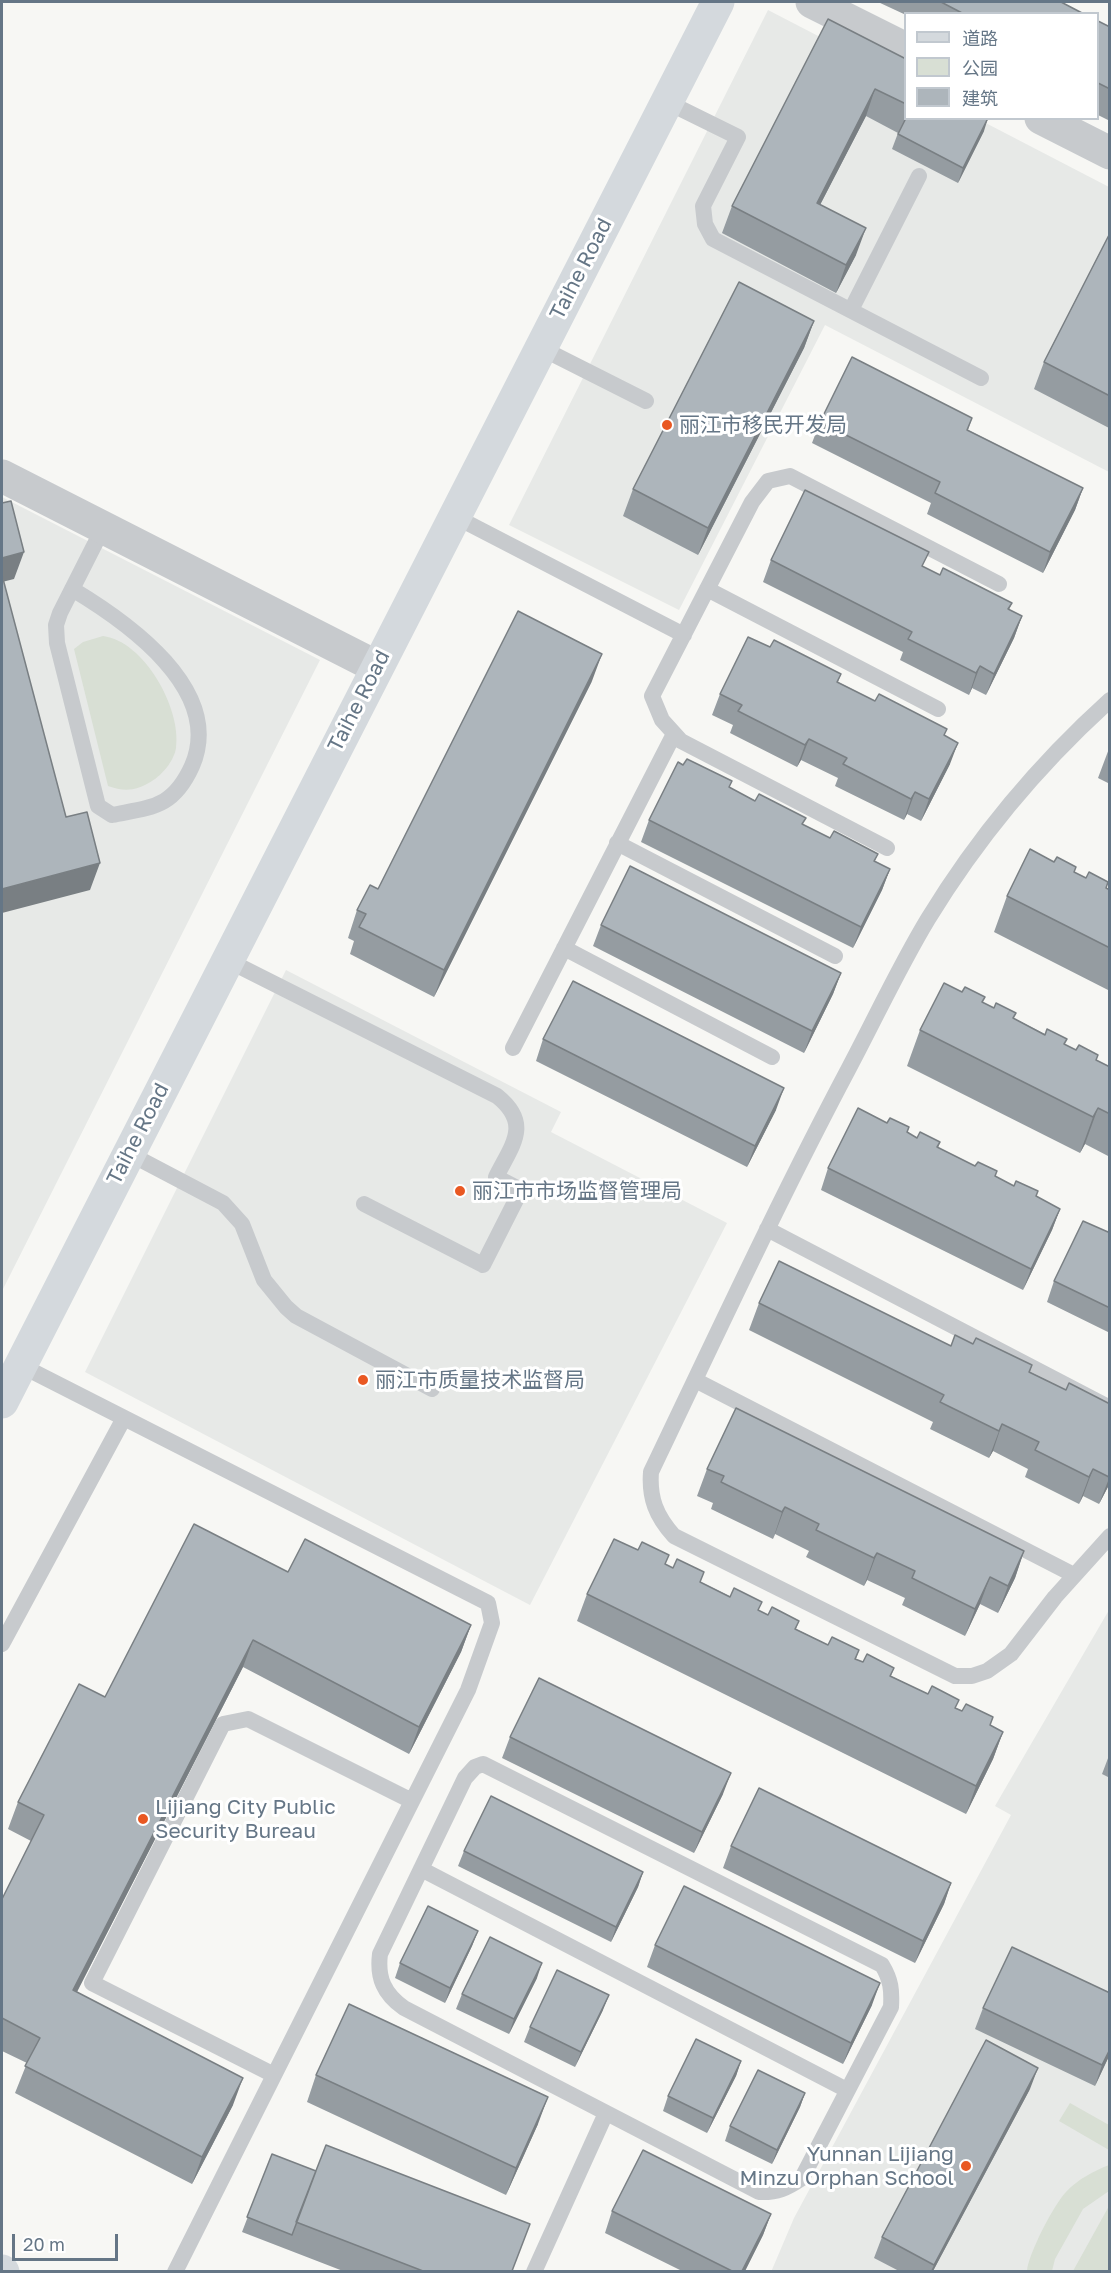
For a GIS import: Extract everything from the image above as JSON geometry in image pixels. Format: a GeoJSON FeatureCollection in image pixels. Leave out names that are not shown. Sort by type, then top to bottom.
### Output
{"type":"FeatureCollection","features":[{"type":"Feature","properties":{"kind":"street","name":"Taihe Road"},"geometry":{"type":"LineString","coordinates":[[2,1402],[718,2]]}},
{"type":"Feature","properties":{"kind":"street"},"geometry":{"type":"LineString","coordinates":[[812,2],[904,48]]}},
{"type":"Feature","properties":{"kind":"street"},"geometry":{"type":"LineString","coordinates":[[1045,120],[1110,153]]}},
{"type":"Feature","properties":{"kind":"street"},"geometry":{"type":"LineString","coordinates":[[2,476],[377,667]]}},
{"type":"Feature","properties":{"kind":"lane"},"geometry":{"type":"LineString","coordinates":[[667,102],[738,137],[704,206],[705,224],[713,239],[981,378]]}},
{"type":"Feature","properties":{"kind":"lane"},"geometry":{"type":"LineString","coordinates":[[851,310],[919,176]]}},
{"type":"Feature","properties":{"kind":"lane"},"geometry":{"type":"LineString","coordinates":[[541,348],[646,401]]}},
{"type":"Feature","properties":{"kind":"lane"},"geometry":{"type":"LineString","coordinates":[[887,848],[681,741],[662,720],[652,696],[752,502],[768,481],[790,476],[999,584]]}},
{"type":"Feature","properties":{"kind":"lane"},"geometry":{"type":"LineString","coordinates":[[454,516],[684,635]]}},
{"type":"Feature","properties":{"kind":"lane"},"geometry":{"type":"LineString","coordinates":[[72,589],[110,612],[142,638],[164,661],[192,703],[197,721],[198,740],[195,759],[187,777],[175,793],[158,806],[112,815],[98,806],[57,643],[60,613],[72,589],[103,528]]}},
{"type":"Feature","properties":{"kind":"lane"},"geometry":{"type":"LineString","coordinates":[[707,590],[938,709]]}},
{"type":"Feature","properties":{"kind":"lane"},"geometry":{"type":"LineString","coordinates":[[1110,700],[1061,744],[1025,783],[957,872],[926,921],[798,1164],[651,1472],[650,1487],[652,1502],[657,1514],[674,1536],[956,1677],[972,1676],[1000,1664],[1011,1654],[1074,1575],[1110,1536]]}},
{"type":"Feature","properties":{"kind":"lane"},"geometry":{"type":"LineString","coordinates":[[513,1048],[674,734]]}},
{"type":"Feature","properties":{"kind":"lane"},"geometry":{"type":"LineString","coordinates":[[617,843],[835,956]]}},
{"type":"Feature","properties":{"kind":"lane"},"geometry":{"type":"LineString","coordinates":[[564,948],[772,1057]]}},
{"type":"Feature","properties":{"kind":"lane"},"geometry":{"type":"LineString","coordinates":[[227,960],[497,1096],[508,1105],[515,1116],[517,1136],[496,1177],[521,1190],[483,1265],[364,1204]]}},
{"type":"Feature","properties":{"kind":"lane"},"geometry":{"type":"LineString","coordinates":[[128,1153],[223,1203],[234,1212],[249,1237],[255,1261],[264,1280],[276,1297],[296,1316],[432,1389]]}},
{"type":"Feature","properties":{"kind":"lane"},"geometry":{"type":"LineString","coordinates":[[767,1229],[1110,1408]]}},
{"type":"Feature","properties":{"kind":"lane"},"geometry":{"type":"LineString","coordinates":[[20,1365],[488,1603],[492,1623],[468,1690],[175,2271]]}},
{"type":"Feature","properties":{"kind":"lane"},"geometry":{"type":"LineString","coordinates":[[695,1380],[1074,1575]]}},
{"type":"Feature","properties":{"kind":"lane"},"geometry":{"type":"LineString","coordinates":[[2,1644],[123,1418]]}},
{"type":"Feature","properties":{"kind":"lane"},"geometry":{"type":"LineString","coordinates":[[274,2075],[92,1983],[223,1724],[248,1719],[412,1801]]}},
{"type":"Feature","properties":{"kind":"lane"},"geometry":{"type":"LineString","coordinates":[[483,1764],[882,1965],[889,1976],[892,1989],[891,2007],[802,2178],[784,2190],[759,2192],[404,2008],[386,1992],[378,1968],[380,1954],[421,1869],[465,1778],[475,1767],[483,1764]]}},
{"type":"Feature","properties":{"kind":"lane"},"geometry":{"type":"LineString","coordinates":[[421,1869],[847,2090]]}},
{"type":"Feature","properties":{"kind":"lane"},"geometry":{"type":"LineString","coordinates":[[534,2271],[606,2113]]}},
{"type":"Feature","properties":{"kind":"shaded area"},"geometry":{"type":"Polygon","coordinates":[[[768,10],[904,80],[904,120],[980,120],[1109,187],[1109,472],[825,325],[679,610],[509,525],[768,10]]]}},
{"type":"Feature","properties":{"kind":"shaded area"},"geometry":{"type":"Polygon","coordinates":[[[2,497],[320,660],[2,1291],[2,497]]]}},
{"type":"Feature","properties":{"kind":"shaded area"},"geometry":{"type":"Polygon","coordinates":[[[286,970],[561,1112],[551,1132],[727,1223],[530,1605],[85,1372],[286,970]]]}},
{"type":"Feature","properties":{"kind":"shaded area"},"geometry":{"type":"Polygon","coordinates":[[[1109,1610],[1109,2271],[771,2272],[794,2218],[1011,1815],[995,1806],[1109,1610]]]}},
{"type":"Feature","properties":{"kind":"green space"},"geometry":{"type":"Polygon","coordinates":[[[103,636],[118,641],[133,650],[146,663],[157,679],[173,715],[176,748],[173,758],[156,778],[136,789],[125,790],[108,786],[74,649],[83,642],[103,636]]]}},
{"type":"Feature","properties":{"kind":"green space"},"geometry":{"type":"Polygon","coordinates":[[[1070,2103],[1109,2125],[1109,2150],[1059,2121],[1070,2103]]]}},
{"type":"Feature","properties":{"kind":"green space"},"geometry":{"type":"Polygon","coordinates":[[[1109,2165],[1109,2191],[1083,2209],[1055,2259],[1052,2271],[1027,2271],[1037,2242],[1061,2198],[1081,2179],[1109,2165]]]}},
{"type":"Feature","properties":{"kind":"green space"},"geometry":{"type":"Polygon","coordinates":[[[1109,2206],[1109,2271],[1073,2271],[1109,2206]]]}},
{"type":"Feature","properties":{"kind":"building"},"geometry":{"type":"Polygon","coordinates":[[[941,2],[1061,2],[1080,12],[960,12],[941,2]]]}},
{"type":"Feature","properties":{"kind":"building"},"geometry":{"type":"Polygon","coordinates":[[[828,19],[904,58],[904,103],[875,89],[817,203],[866,228],[846,265],[732,206],[828,19]]]}},
{"type":"Feature","properties":{"kind":"building"},"geometry":{"type":"Polygon","coordinates":[[[1099,22],[1110,27],[1110,89],[1099,84],[1099,22]]]}},
{"type":"Feature","properties":{"kind":"building"},"geometry":{"type":"Polygon","coordinates":[[[905,120],[987,120],[963,168],[898,134],[905,120]]]}},
{"type":"Feature","properties":{"kind":"building"},"geometry":{"type":"Polygon","coordinates":[[[1110,233],[1110,396],[1044,362],[1110,233]]]}},
{"type":"Feature","properties":{"kind":"building"},"geometry":{"type":"Polygon","coordinates":[[[739,282],[814,321],[708,528],[633,489],[739,282]]]}},
{"type":"Feature","properties":{"kind":"building"},"geometry":{"type":"Polygon","coordinates":[[[852,357],[972,418],[967,430],[1083,488],[1050,552],[935,493],[940,482],[820,422],[852,357]]]}},
{"type":"Feature","properties":{"kind":"building"},"geometry":{"type":"Polygon","coordinates":[[[805,490],[929,552],[922,566],[940,575],[943,568],[1012,603],[1008,609],[1022,616],[994,674],[980,666],[976,673],[908,639],[912,632],[771,560],[805,490]]]}},
{"type":"Feature","properties":{"kind":"building"},"geometry":{"type":"Polygon","coordinates":[[[11,501],[24,552],[2,558],[2,503],[11,501]]]}},
{"type":"Feature","properties":{"kind":"building"},"geometry":{"type":"Polygon","coordinates":[[[2,575],[66,817],[87,812],[100,863],[2,889],[2,575]]]}},
{"type":"Feature","properties":{"kind":"building"},"geometry":{"type":"Polygon","coordinates":[[[518,611],[602,654],[444,970],[359,927],[366,914],[357,910],[370,885],[378,889],[518,611]]]}},
{"type":"Feature","properties":{"kind":"building"},"geometry":{"type":"Polygon","coordinates":[[[748,637],[770,647],[774,640],[841,674],[837,682],[875,701],[879,694],[947,729],[944,735],[958,743],[929,799],[915,792],[911,799],[843,764],[847,758],[809,739],[805,745],[738,711],[742,705],[720,694],[748,637]]]}},
{"type":"Feature","properties":{"kind":"building"},"geometry":{"type":"Polygon","coordinates":[[[687,759],[732,781],[729,787],[755,801],[759,794],[806,818],[802,824],[830,838],[834,831],[878,854],[874,861],[890,869],[861,927],[649,820],[678,762],[683,765],[687,759]]]}},
{"type":"Feature","properties":{"kind":"building"},"geometry":{"type":"Polygon","coordinates":[[[1030,849],[1054,862],[1057,857],[1076,867],[1074,872],[1086,878],[1089,872],[1108,882],[1106,888],[1110,890],[1110,948],[1007,896],[1030,849]]]}},
{"type":"Feature","properties":{"kind":"building"},"geometry":{"type":"Polygon","coordinates":[[[630,866],[841,973],[812,1031],[601,925],[630,866]]]}},
{"type":"Feature","properties":{"kind":"building"},"geometry":{"type":"Polygon","coordinates":[[[573,981],[784,1088],[755,1146],[543,1039],[573,981]]]}},
{"type":"Feature","properties":{"kind":"building"},"geometry":{"type":"Polygon","coordinates":[[[944,983],[962,992],[965,987],[985,997],[982,1002],[994,1008],[996,1003],[1016,1013],[1013,1018],[1045,1035],[1047,1029],[1067,1039],[1064,1044],[1076,1050],[1079,1045],[1098,1055],[1096,1060],[1110,1067],[1110,1114],[1098,1108],[1093,1117],[920,1030],[944,983]]]}},
{"type":"Feature","properties":{"kind":"building"},"geometry":{"type":"Polygon","coordinates":[[[858,1108],[887,1123],[890,1118],[909,1127],[907,1132],[917,1138],[920,1132],[940,1142],[937,1147],[975,1166],[978,1162],[997,1171],[995,1176],[1014,1186],[1016,1181],[1038,1191],[1036,1196],[1060,1209],[1031,1269],[828,1168],[858,1108]]]}},
{"type":"Feature","properties":{"kind":"building"},"geometry":{"type":"Polygon","coordinates":[[[1083,1221],[1108,1232],[1110,1229],[1110,1308],[1054,1281],[1083,1221]]]}},
{"type":"Feature","properties":{"kind":"building"},"geometry":{"type":"Polygon","coordinates":[[[779,1261],[951,1346],[955,1335],[973,1344],[976,1338],[1032,1365],[1029,1372],[1066,1390],[1069,1383],[1110,1404],[1109,1477],[1093,1469],[1089,1477],[1035,1450],[1039,1442],[1002,1424],[999,1431],[940,1402],[944,1395],[759,1303],[779,1261]]]}},
{"type":"Feature","properties":{"kind":"building"},"geometry":{"type":"Polygon","coordinates":[[[736,1408],[1024,1551],[1008,1586],[990,1577],[975,1609],[912,1578],[915,1571],[877,1553],[874,1558],[816,1530],[819,1524],[785,1507],[782,1512],[721,1482],[724,1476],[707,1469],[736,1408]]]}},
{"type":"Feature","properties":{"kind":"building"},"geometry":{"type":"Polygon","coordinates":[[[194,1524],[288,1572],[305,1539],[471,1625],[419,1727],[253,1640],[73,1990],[243,2078],[202,2157],[25,2066],[40,2038],[2,2018],[2,1899],[44,1815],[18,1802],[79,1684],[105,1697],[194,1524]]]}},
{"type":"Feature","properties":{"kind":"building"},"geometry":{"type":"Polygon","coordinates":[[[614,1539],[638,1550],[642,1542],[669,1555],[665,1564],[673,1568],[677,1559],[704,1572],[700,1582],[730,1597],[734,1588],[762,1602],[758,1610],[768,1615],[772,1607],[799,1621],[795,1629],[828,1645],[832,1637],[859,1650],[855,1659],[863,1662],[867,1654],[894,1668],[890,1676],[928,1694],[932,1686],[959,1700],[955,1708],[962,1711],[966,1704],[993,1717],[990,1725],[1003,1732],[976,1786],[587,1594],[614,1539]]]}},
{"type":"Feature","properties":{"kind":"building"},"geometry":{"type":"Polygon","coordinates":[[[539,1678],[731,1773],[702,1832],[510,1737],[539,1678]]]}},
{"type":"Feature","properties":{"kind":"building"},"geometry":{"type":"Polygon","coordinates":[[[759,1788],[951,1883],[923,1941],[731,1846],[759,1788]]]}},
{"type":"Feature","properties":{"kind":"building"},"geometry":{"type":"Polygon","coordinates":[[[491,1796],[643,1872],[616,1927],[464,1851],[491,1796]]]}},
{"type":"Feature","properties":{"kind":"building"},"geometry":{"type":"Polygon","coordinates":[[[684,1886],[880,1983],[851,2043],[655,1945],[684,1886]]]}},
{"type":"Feature","properties":{"kind":"building"},"geometry":{"type":"Polygon","coordinates":[[[428,1906],[478,1931],[450,1988],[400,1963],[428,1906]]]}},
{"type":"Feature","properties":{"kind":"building"},"geometry":{"type":"Polygon","coordinates":[[[490,1937],[542,1963],[514,2019],[462,1994],[490,1937]]]}},
{"type":"Feature","properties":{"kind":"building"},"geometry":{"type":"Polygon","coordinates":[[[1012,1947],[1110,1993],[1110,2049],[1102,2065],[983,2008],[1012,1947]]]}},
{"type":"Feature","properties":{"kind":"building"},"geometry":{"type":"Polygon","coordinates":[[[557,1970],[609,1995],[581,2052],[530,2027],[557,1970]]]}},
{"type":"Feature","properties":{"kind":"building"},"geometry":{"type":"Polygon","coordinates":[[[349,2004],[548,2097],[516,2168],[316,2075],[349,2004]]]}},
{"type":"Feature","properties":{"kind":"building"},"geometry":{"type":"Polygon","coordinates":[[[696,2039],[741,2061],[713,2118],[668,2096],[696,2039]]]}},
{"type":"Feature","properties":{"kind":"building"},"geometry":{"type":"Polygon","coordinates":[[[986,2040],[1038,2068],[934,2265],[882,2237],[986,2040]]]}},
{"type":"Feature","properties":{"kind":"building"},"geometry":{"type":"Polygon","coordinates":[[[758,2070],[805,2093],[777,2150],[730,2126],[758,2070]]]}},
{"type":"Feature","properties":{"kind":"building"},"geometry":{"type":"Polygon","coordinates":[[[326,2145],[530,2224],[512,2271],[423,2271],[296,2222],[326,2145]]]}},
{"type":"Feature","properties":{"kind":"building"},"geometry":{"type":"Polygon","coordinates":[[[643,2150],[771,2214],[742,2271],[732,2271],[612,2211],[643,2150]]]}},
{"type":"Feature","properties":{"kind":"building"},"geometry":{"type":"Polygon","coordinates":[[[272,2154],[316,2171],[292,2235],[247,2217],[272,2154]]]}},
{"type":"Feature","properties":{"kind":"place","name":"丽江市移民开发局"},"geometry":{"type":"Point","coordinates":[667,425]}},
{"type":"Feature","properties":{"kind":"place","name":"丽江市市场监督管理局"},"geometry":{"type":"Point","coordinates":[460,1191]}},
{"type":"Feature","properties":{"kind":"place","name":"丽江市质量技术监督局"},"geometry":{"type":"Point","coordinates":[363,1380]}},
{"type":"Feature","properties":{"kind":"place","name":"Lijiang City Public Security Bureau"},"geometry":{"type":"Point","coordinates":[143,1819]}},
{"type":"Feature","properties":{"kind":"place","name":"Yunnan Lijiang Minzu Orphan School"},"geometry":{"type":"Point","coordinates":[966,2166]}}]}
